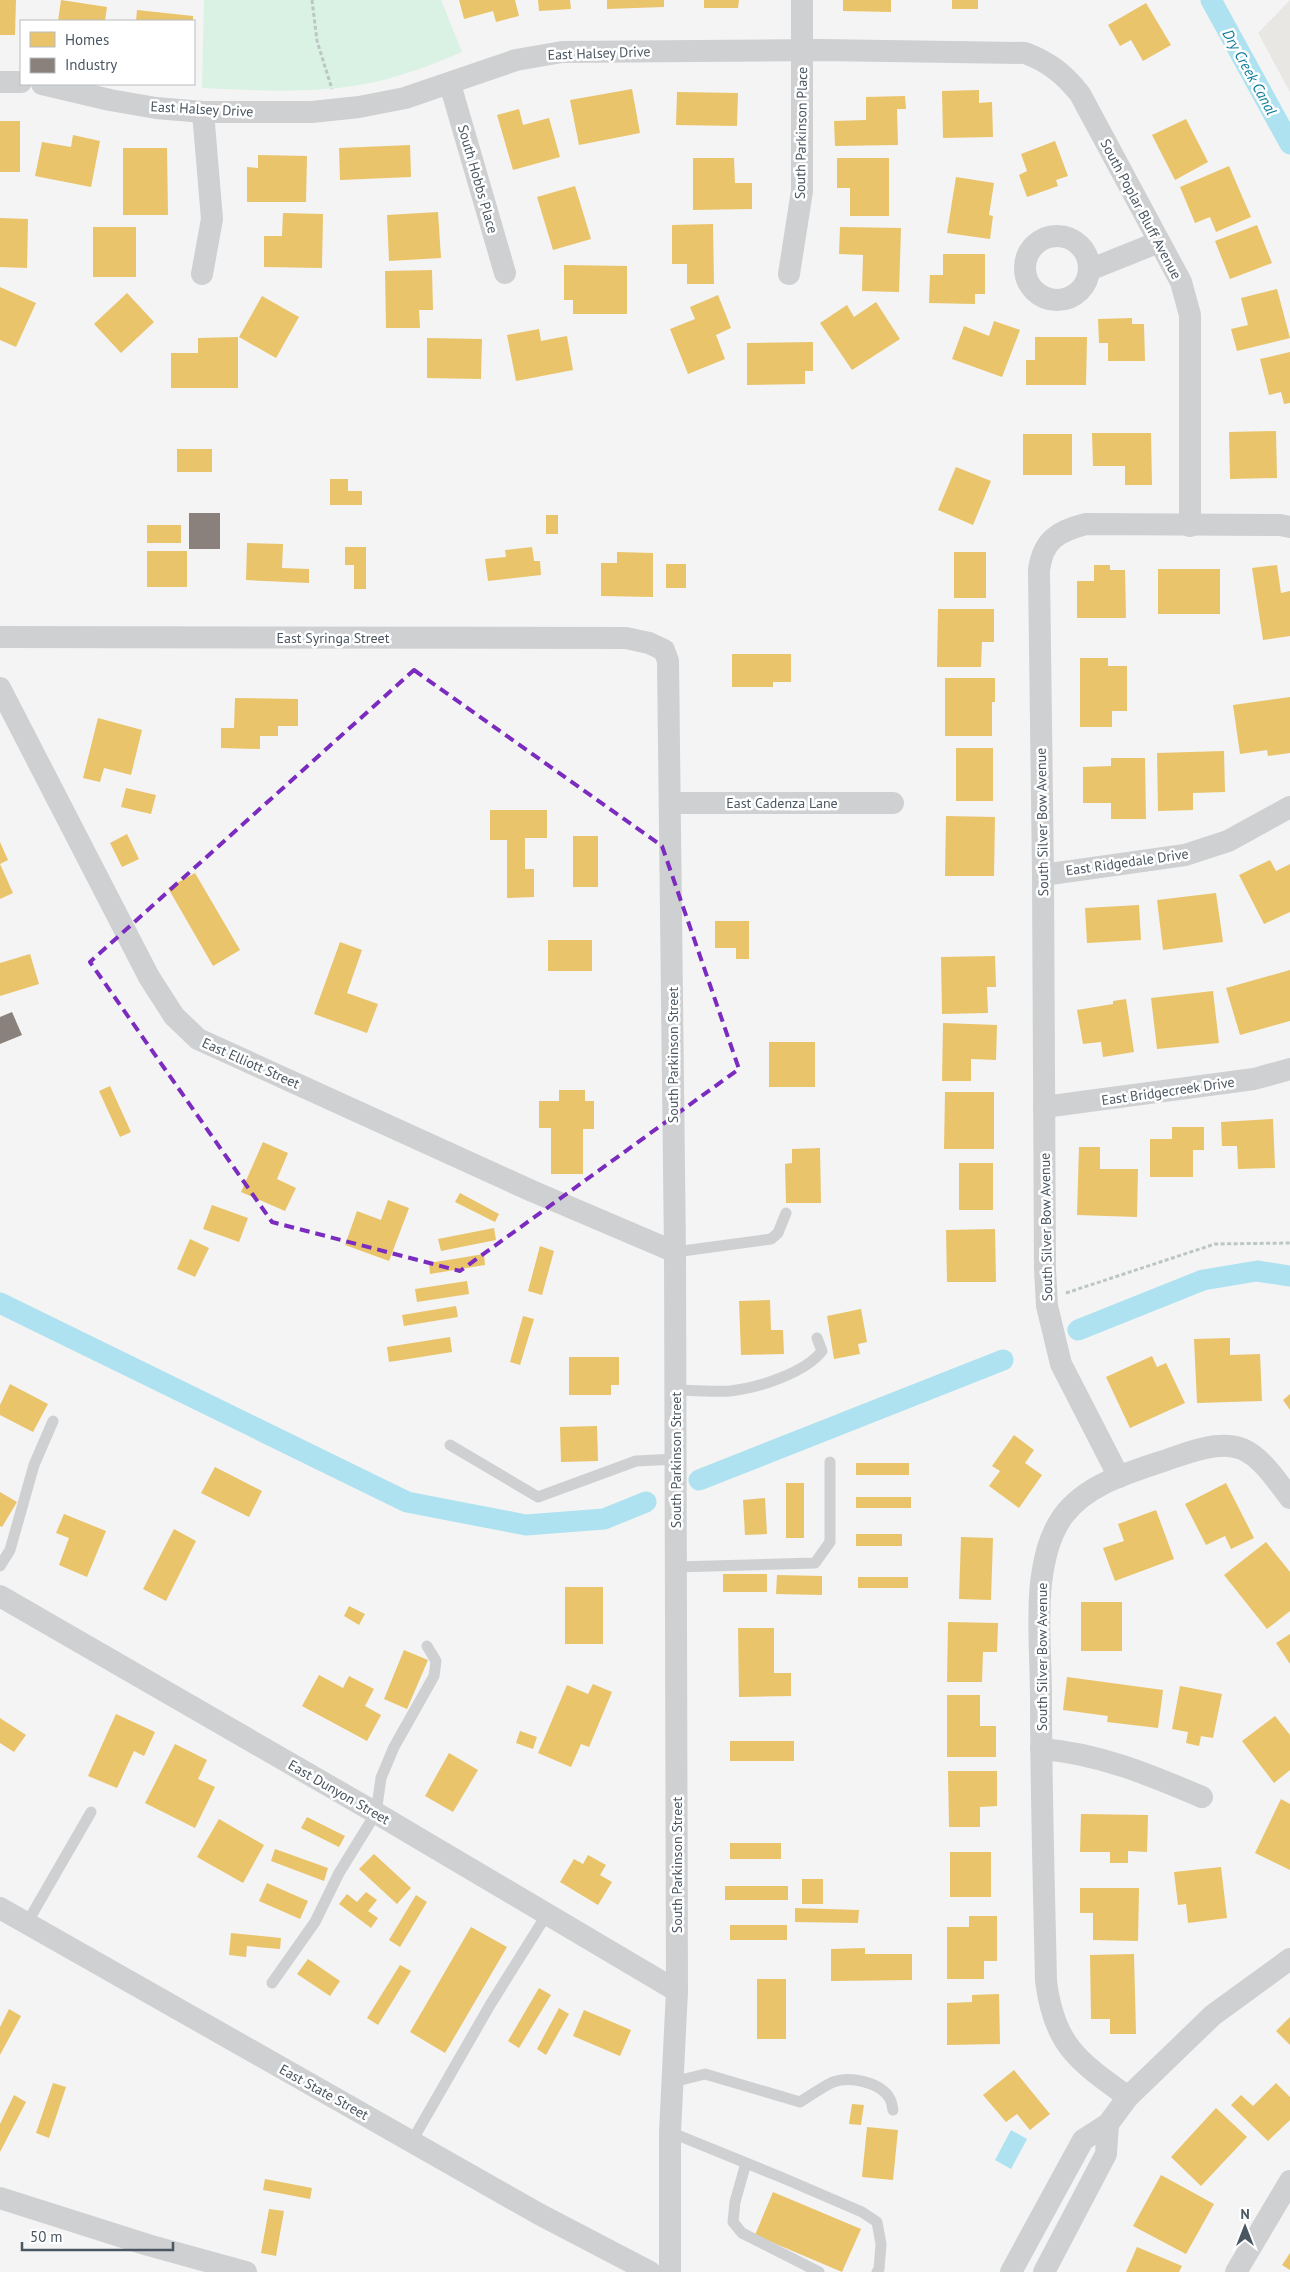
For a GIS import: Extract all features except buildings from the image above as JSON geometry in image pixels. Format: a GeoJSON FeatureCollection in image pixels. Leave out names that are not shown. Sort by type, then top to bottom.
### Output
{"type":"FeatureCollection","features":[{"type":"Feature","properties":{"kind":"street","name":"South Parkinson Place"},"geometry":{"type":"LineString","coordinates":[[788,274],[802,191],[802,0]]}},
{"type":"Feature","properties":{"kind":"street","name":"East Halsey Drive"},"geometry":{"type":"LineString","coordinates":[[46,85],[110,100],[156,108],[203,112],[312,112],[359,107],[405,98],[516,60],[562,52],[1002,51],[1025,53],[1045,61]]}},
{"type":"Feature","properties":{"kind":"street","name":"South Poplar Bluff Avenue"},"geometry":{"type":"LineString","coordinates":[[1045,61],[1067,78],[1080,94],[1180,282],[1190,314],[1190,526]]}},
{"type":"Feature","properties":{"kind":"street"},"geometry":{"type":"LineString","coordinates":[[0,82],[20,82]]}},
{"type":"Feature","properties":{"kind":"street","name":"South Hobbs Place"},"geometry":{"type":"LineString","coordinates":[[450,84],[506,274]]}},
{"type":"Feature","properties":{"kind":"street"},"geometry":{"type":"LineString","coordinates":[[202,274],[212,219],[203,112]]}},
{"type":"Feature","properties":{"kind":"street"},"geometry":{"type":"LineString","coordinates":[[1089,270],[1159,242]]}},
{"type":"Feature","properties":{"kind":"street","name":"South Silver Bow Avenue"},"geometry":{"type":"LineString","coordinates":[[1128,2097],[1083,2065],[1068,2047],[1056,2027],[1049,2004],[1046,1980],[1041,1749],[1041,1584],[1048,1542],[1063,1516],[1084,1494],[1119,1477],[1061,1364],[1047,1306],[1044,1269],[1043,875],[1039,570],[1041,554],[1050,541],[1068,528],[1086,524],[1280,525],[1290,527]]}},
{"type":"Feature","properties":{"kind":"street","name":"East Syringa Street"},"geometry":{"type":"LineString","coordinates":[[0,637],[626,638],[649,643],[664,650]]}},
{"type":"Feature","properties":{"kind":"street","name":"South Parkinson Street"},"geometry":{"type":"LineString","coordinates":[[664,650],[670,671],[676,1390],[677,1991],[670,2132],[670,2272]]}},
{"type":"Feature","properties":{"kind":"street","name":"East Elliott Street"},"geometry":{"type":"LineString","coordinates":[[0,688],[149,977],[174,1016],[198,1040],[532,1191],[675,1252]]}},
{"type":"Feature","properties":{"kind":"street","name":"East Cadenza Lane"},"geometry":{"type":"LineString","coordinates":[[671,803],[893,803]]}},
{"type":"Feature","properties":{"kind":"street","name":"East Ridgedale Drive"},"geometry":{"type":"LineString","coordinates":[[1043,875],[1185,855],[1228,841],[1290,807]]}},
{"type":"Feature","properties":{"kind":"street","name":"East Bridgecreek Drive"},"geometry":{"type":"LineString","coordinates":[[1044,1108],[1254,1079],[1290,1069]]}},
{"type":"Feature","properties":{"kind":"street"},"geometry":{"type":"LineString","coordinates":[[1119,1477],[1206,1446],[1231,1446],[1253,1453],[1270,1470],[1290,1498]]}},
{"type":"Feature","properties":{"kind":"street","name":"East Dunyon Street"},"geometry":{"type":"LineString","coordinates":[[0,1596],[376,1813],[677,1991]]}},
{"type":"Feature","properties":{"kind":"street"},"geometry":{"type":"LineString","coordinates":[[1041,1749],[1069,1751],[1114,1763],[1158,1778],[1202,1797]]}},
{"type":"Feature","properties":{"kind":"street","name":"East State Street"},"geometry":{"type":"LineString","coordinates":[[0,1908],[540,2214],[619,2263],[650,2272]]}},
{"type":"Feature","properties":{"kind":"street"},"geometry":{"type":"LineString","coordinates":[[1011,2272],[1083,2140],[1108,2124],[1128,2097],[1213,2015],[1290,1959]]}},
{"type":"Feature","properties":{"kind":"street"},"geometry":{"type":"LineString","coordinates":[[1044,2272],[1106,2154],[1108,2124]]}},
{"type":"Feature","properties":{"kind":"street"},"geometry":{"type":"LineString","coordinates":[[1236,2272],[1290,2181]]}},
{"type":"Feature","properties":{"kind":"street"},"geometry":{"type":"LineString","coordinates":[[0,2198],[148,2245],[246,2272]]}},
{"type":"Feature","properties":{"kind":"lane"},"geometry":{"type":"LineString","coordinates":[[675,1252],[771,1239],[778,1233],[786,1214]]}},
{"type":"Feature","properties":{"kind":"lane"},"geometry":{"type":"LineString","coordinates":[[676,1390],[730,1391],[767,1383],[814,1362],[822,1352],[817,1338]]}},
{"type":"Feature","properties":{"kind":"lane"},"geometry":{"type":"LineString","coordinates":[[0,1566],[10,1550],[34,1465],[53,1422]]}},
{"type":"Feature","properties":{"kind":"lane"},"geometry":{"type":"LineString","coordinates":[[450,1445],[538,1497],[636,1460],[676,1459]]}},
{"type":"Feature","properties":{"kind":"lane"},"geometry":{"type":"LineString","coordinates":[[676,1566],[815,1563],[830,1542],[830,1462]]}},
{"type":"Feature","properties":{"kind":"lane"},"geometry":{"type":"LineString","coordinates":[[272,1983],[315,1922],[339,1873],[376,1813],[381,1778],[394,1747],[434,1676],[436,1661],[427,1646]]}},
{"type":"Feature","properties":{"kind":"lane"},"geometry":{"type":"LineString","coordinates":[[27,1923],[91,1812]]}},
{"type":"Feature","properties":{"kind":"lane"},"geometry":{"type":"LineString","coordinates":[[412,2141],[490,2005],[547,1914]]}},
{"type":"Feature","properties":{"kind":"lane"},"geometry":{"type":"LineString","coordinates":[[673,2082],[705,2074],[800,2102],[834,2082],[849,2080],[868,2083],[880,2090],[890,2099],[893,2110]]}},
{"type":"Feature","properties":{"kind":"lane"},"geometry":{"type":"LineString","coordinates":[[670,2132],[862,2212],[877,2222],[881,2244],[879,2269],[877,2272]]}},
{"type":"Feature","properties":{"kind":"lane"},"geometry":{"type":"LineString","coordinates":[[746,2163],[735,2202],[733,2222],[742,2233],[820,2272]]}},
{"type":"Feature","properties":{"kind":"path"},"geometry":{"type":"LineString","coordinates":[[312,0],[317,41],[331,80],[334,110]]}},
{"type":"Feature","properties":{"kind":"path"},"geometry":{"type":"LineString","coordinates":[[1047,1306],[1064,1294],[1216,1244],[1290,1243]]}},
{"type":"Feature","properties":{"kind":"highlighted area"},"geometry":{"type":"Polygon","coordinates":[[[414,670],[662,846],[739,1069],[460,1271],[272,1222],[90,962],[414,670]]]}},
{"type":"Feature","properties":{"kind":"shaded area"},"geometry":{"type":"Polygon","coordinates":[[[1290,0],[1290,92],[1258,33],[1290,0]]]}},
{"type":"Feature","properties":{"kind":"green space"},"geometry":{"type":"Polygon","coordinates":[[[204,0],[441,0],[462,52],[397,76],[354,86],[289,91],[202,88],[204,0]]]}},
{"type":"Feature","properties":{"kind":"water"},"geometry":{"type":"Polygon","coordinates":[[[1011,2130],[1027,2139],[1011,2169],[995,2160],[1011,2130]]]}},
{"type":"Feature","properties":{"kind":"waterway","name":"Dry Creek Canal"},"geometry":{"type":"LineString","coordinates":[[1211,0],[1290,144]]}},
{"type":"Feature","properties":{"kind":"waterway"},"geometry":{"type":"LineString","coordinates":[[1078,1330],[1203,1280],[1257,1271],[1290,1276]]}},
{"type":"Feature","properties":{"kind":"waterway"},"geometry":{"type":"LineString","coordinates":[[0,1303],[407,1502],[526,1525],[604,1519],[646,1502]]}},
{"type":"Feature","properties":{"kind":"waterway"},"geometry":{"type":"LineString","coordinates":[[699,1480],[1003,1360]]}}]}
